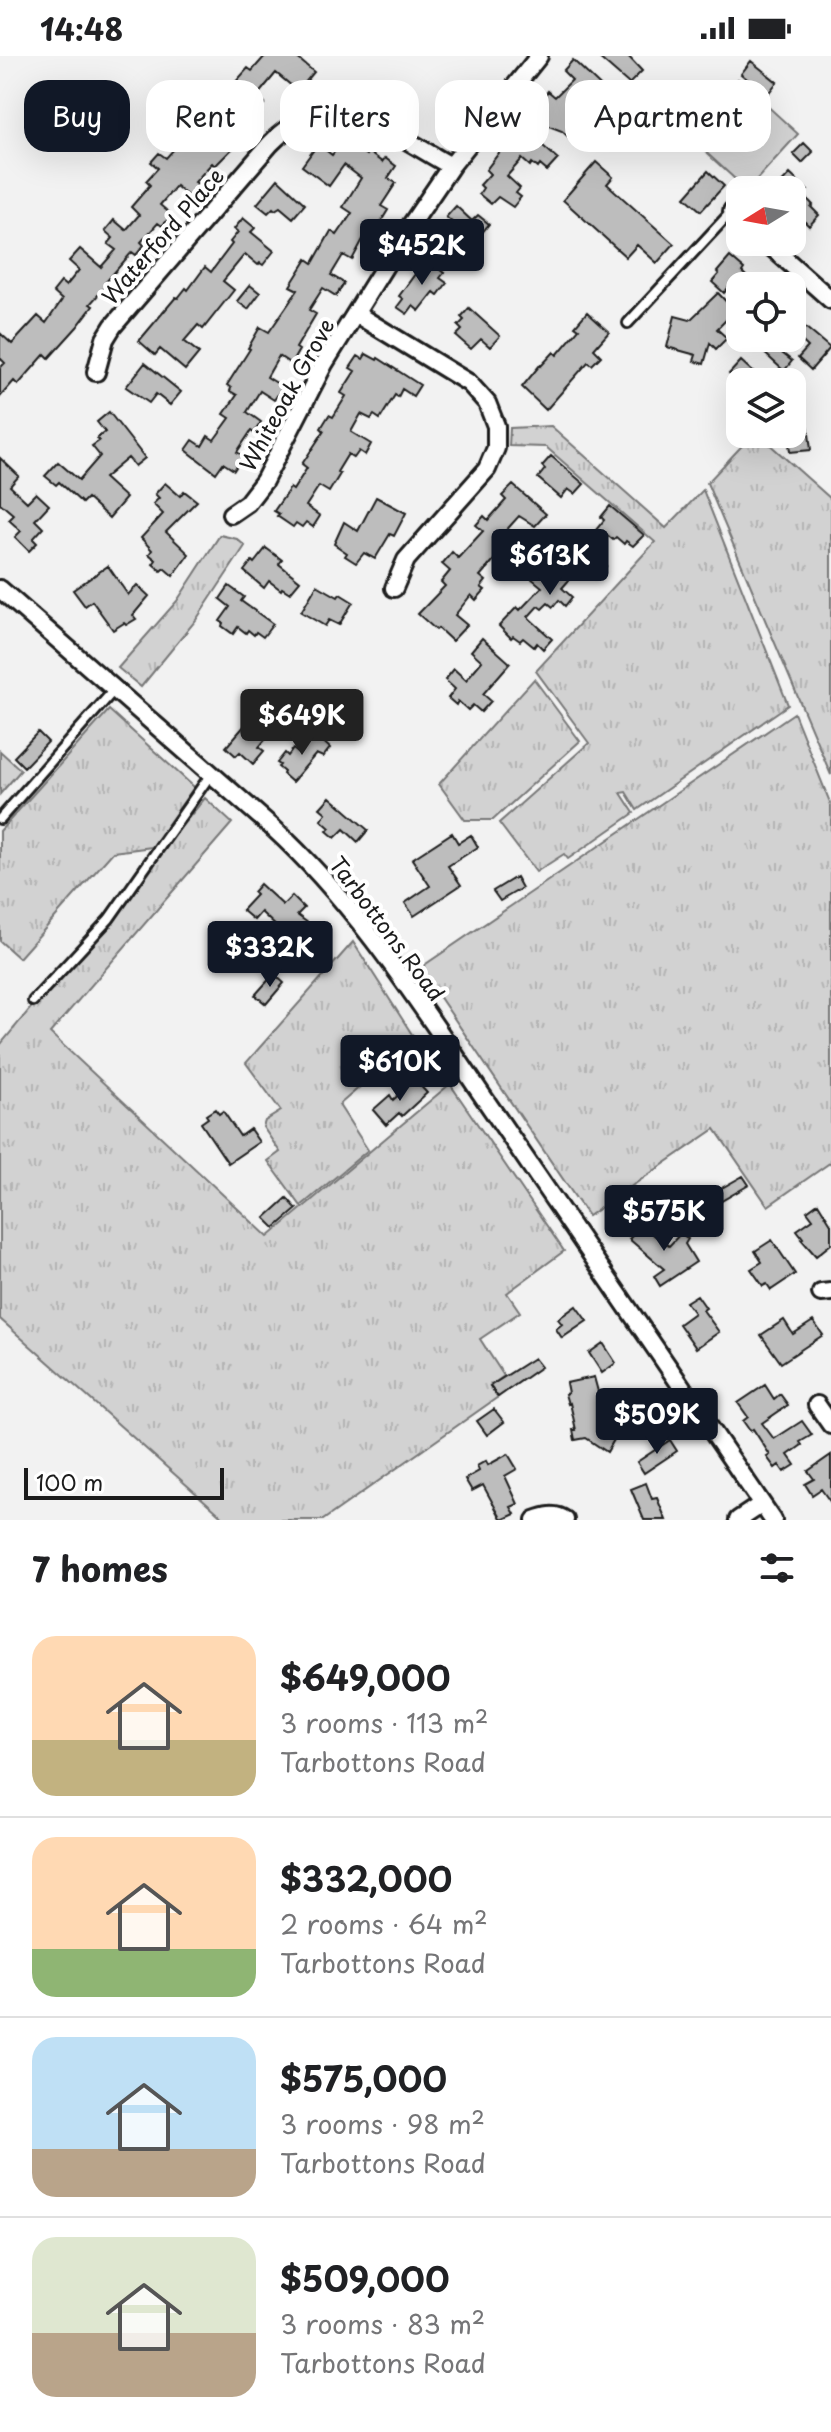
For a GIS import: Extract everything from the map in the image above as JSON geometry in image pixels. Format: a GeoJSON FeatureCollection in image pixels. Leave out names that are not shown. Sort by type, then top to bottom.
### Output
{"type":"FeatureCollection","features":[{"type":"Feature","properties":{"kind":"street","name":"Whiteoak Grove"},"geometry":{"type":"LineString","coordinates":[[231,514],[247,503],[264,481],[318,376],[451,166],[539,56]]}},
{"type":"Feature","properties":{"kind":"street","name":"Waterford Place"},"geometry":{"type":"LineString","coordinates":[[96,372],[105,339],[113,326],[270,144],[293,123],[332,112],[362,118],[451,166]]}},
{"type":"Feature","properties":{"kind":"street"},"geometry":{"type":"LineString","coordinates":[[782,256],[831,300]]}},
{"type":"Feature","properties":{"kind":"street"},"geometry":{"type":"LineString","coordinates":[[356,314],[469,383],[487,403],[496,426],[496,448],[487,469],[406,560],[394,588]]}},
{"type":"Feature","properties":{"kind":"street","name":"Tarbottons Road"},"geometry":{"type":"LineString","coordinates":[[0,589],[297,850],[351,908],[773,1520]]}},
{"type":"Feature","properties":{"kind":"street"},"geometry":{"type":"LineString","coordinates":[[817,1405],[831,1425]]}},
{"type":"Feature","properties":{"kind":"street"},"geometry":{"type":"LineString","coordinates":[[738,1520],[762,1504]]}},
{"type":"Feature","properties":{"kind":"street"},"geometry":{"type":"LineString","coordinates":[[535,1520],[548,1515],[565,1520]]}},
{"type":"Feature","properties":{"kind":"lane"},"geometry":{"type":"LineString","coordinates":[[628,323],[726,225]]}},
{"type":"Feature","properties":{"kind":"lane"},"geometry":{"type":"LineString","coordinates":[[0,819],[115,689]]}},
{"type":"Feature","properties":{"kind":"lane"},"geometry":{"type":"LineString","coordinates":[[33,1001],[109,919],[211,773]]}},
{"type":"Feature","properties":{"kind":"green space"},"geometry":{"type":"Polygon","coordinates":[[[771,109],[798,134],[760,176],[732,176],[706,152],[771,152],[771,109]]]}},
{"type":"Feature","properties":{"kind":"green space"},"geometry":{"type":"Polygon","coordinates":[[[551,426],[666,528],[703,490],[788,705],[637,810],[626,792],[621,793],[634,813],[568,859],[564,854],[536,872],[499,823],[589,743],[536,671],[655,542],[546,447],[509,446],[510,428],[551,426]]]}},
{"type":"Feature","properties":{"kind":"green space"},"geometry":{"type":"Polygon","coordinates":[[[740,448],[774,448],[831,499],[831,775],[707,483],[740,448]]]}},
{"type":"Feature","properties":{"kind":"green space"},"geometry":{"type":"Polygon","coordinates":[[[220,535],[237,539],[245,546],[196,620],[141,687],[118,668],[177,601],[220,535]]]}},
{"type":"Feature","properties":{"kind":"green space"},"geometry":{"type":"Polygon","coordinates":[[[534,679],[580,741],[493,820],[465,820],[439,784],[534,679]]]}},
{"type":"Feature","properties":{"kind":"green space"},"geometry":{"type":"Polygon","coordinates":[[[109,710],[194,787],[152,847],[113,852],[19,958],[0,941],[0,831],[109,710]]]}},
{"type":"Feature","properties":{"kind":"green space"},"geometry":{"type":"Polygon","coordinates":[[[794,713],[831,805],[831,1162],[768,1206],[715,1129],[588,1216],[420,968],[794,713]]]}},
{"type":"Feature","properties":{"kind":"green space"},"geometry":{"type":"Polygon","coordinates":[[[0,751],[21,770],[0,794],[0,751]]]}},
{"type":"Feature","properties":{"kind":"green space"},"geometry":{"type":"Polygon","coordinates":[[[205,798],[232,823],[50,1033],[268,1237],[450,1084],[564,1251],[507,1293],[520,1312],[480,1339],[504,1376],[490,1386],[498,1397],[323,1520],[226,1520],[0,1319],[0,1045],[205,798]]]}},
{"type":"Feature","properties":{"kind":"green space"},"geometry":{"type":"Polygon","coordinates":[[[353,942],[415,1039],[339,1105],[368,1150],[301,1206],[268,1161],[280,1152],[263,1127],[265,1121],[281,1111],[246,1063],[353,942]]]}},
{"type":"Feature","properties":{"kind":"building"},"geometry":{"type":"Polygon","coordinates":[[[265,56],[295,56],[314,72],[307,80],[285,80],[276,73],[264,88],[264,80],[237,80],[248,68],[252,71],[265,56]]]}},
{"type":"Feature","properties":{"kind":"building"},"geometry":{"type":"Polygon","coordinates":[[[597,56],[628,56],[642,71],[633,80],[624,80],[597,56]]]}},
{"type":"Feature","properties":{"kind":"building"},"geometry":{"type":"Polygon","coordinates":[[[573,60],[594,80],[572,80],[563,71],[573,60]]]}},
{"type":"Feature","properties":{"kind":"building"},"geometry":{"type":"Polygon","coordinates":[[[751,61],[777,82],[771,90],[771,80],[748,80],[741,74],[751,61]]]}},
{"type":"Feature","properties":{"kind":"building"},"geometry":{"type":"Polygon","coordinates":[[[565,87],[565,134],[549,126],[549,92],[555,97],[565,87]]]}},
{"type":"Feature","properties":{"kind":"building"},"geometry":{"type":"Polygon","coordinates":[[[804,143],[813,152],[802,163],[793,154],[804,143]]]}},
{"type":"Feature","properties":{"kind":"building"},"geometry":{"type":"Polygon","coordinates":[[[549,151],[558,159],[547,171],[540,165],[538,168],[532,163],[530,166],[522,159],[507,176],[520,188],[516,193],[521,197],[513,207],[498,197],[491,204],[479,194],[483,188],[480,185],[490,174],[486,170],[500,152],[549,151]]]}},
{"type":"Feature","properties":{"kind":"building"},"geometry":{"type":"Polygon","coordinates":[[[171,152],[229,152],[215,166],[212,163],[195,182],[202,187],[191,199],[176,186],[160,205],[172,215],[162,226],[158,223],[141,242],[144,245],[136,255],[132,252],[105,283],[107,285],[90,304],[93,306],[49,358],[45,354],[18,385],[14,381],[0,397],[0,368],[5,363],[0,358],[0,333],[12,344],[38,316],[46,323],[62,300],[53,292],[61,282],[66,286],[79,270],[69,261],[80,249],[101,267],[116,250],[108,244],[113,238],[105,231],[114,220],[126,230],[139,215],[131,207],[150,185],[146,181],[158,168],[151,162],[159,153],[166,158],[171,152]]]}},
{"type":"Feature","properties":{"kind":"building"},"geometry":{"type":"Polygon","coordinates":[[[312,152],[332,155],[334,152],[362,152],[366,155],[368,152],[382,162],[385,158],[396,166],[388,178],[396,183],[381,206],[388,210],[374,233],[368,230],[352,260],[343,255],[331,275],[344,283],[336,296],[323,288],[309,310],[316,314],[296,348],[299,350],[291,364],[279,356],[267,377],[283,387],[274,400],[260,391],[247,412],[261,422],[237,452],[243,456],[234,470],[223,463],[216,473],[186,450],[193,440],[202,446],[208,436],[214,440],[230,418],[224,414],[237,395],[227,385],[260,327],[269,332],[298,290],[290,286],[307,259],[313,263],[331,231],[337,235],[352,213],[343,207],[361,178],[344,165],[329,186],[302,166],[312,152]]]}},
{"type":"Feature","properties":{"kind":"building"},"geometry":{"type":"Polygon","coordinates":[[[596,162],[613,177],[607,184],[674,244],[657,263],[637,245],[626,257],[563,200],[596,162]]]}},
{"type":"Feature","properties":{"kind":"building"},"geometry":{"type":"Polygon","coordinates":[[[708,171],[724,186],[701,211],[685,197],[708,171]]]}},
{"type":"Feature","properties":{"kind":"building"},"geometry":{"type":"Polygon","coordinates":[[[278,179],[305,204],[293,218],[280,207],[268,213],[257,204],[278,179]]]}},
{"type":"Feature","properties":{"kind":"building"},"geometry":{"type":"Polygon","coordinates":[[[806,198],[819,215],[809,226],[806,223],[806,198]]]}},
{"type":"Feature","properties":{"kind":"building"},"geometry":{"type":"Polygon","coordinates":[[[456,206],[472,221],[478,215],[489,224],[466,253],[456,245],[459,242],[453,237],[460,229],[446,217],[456,206]]]}},
{"type":"Feature","properties":{"kind":"building"},"geometry":{"type":"Polygon","coordinates":[[[243,218],[255,228],[251,232],[274,251],[263,265],[258,265],[245,254],[223,281],[234,290],[203,329],[198,325],[184,341],[199,353],[185,370],[160,349],[155,355],[139,341],[176,297],[186,288],[188,290],[205,267],[211,272],[232,244],[230,242],[238,232],[234,229],[243,218]]]}},
{"type":"Feature","properties":{"kind":"building"},"geometry":{"type":"Polygon","coordinates":[[[730,257],[744,269],[742,272],[726,272],[724,293],[712,282],[719,274],[717,272],[730,257]]]}},
{"type":"Feature","properties":{"kind":"building"},"geometry":{"type":"Polygon","coordinates":[[[426,259],[444,273],[440,278],[447,283],[438,295],[434,292],[419,311],[413,306],[407,314],[397,307],[403,299],[399,296],[426,259]]]}},
{"type":"Feature","properties":{"kind":"building"},"geometry":{"type":"Polygon","coordinates":[[[250,285],[260,293],[248,309],[237,301],[250,285]]]}},
{"type":"Feature","properties":{"kind":"building"},"geometry":{"type":"Polygon","coordinates":[[[718,293],[726,301],[726,320],[717,329],[726,339],[716,349],[710,343],[704,364],[694,361],[696,355],[667,347],[675,316],[690,320],[718,293]]]}},
{"type":"Feature","properties":{"kind":"building"},"geometry":{"type":"Polygon","coordinates":[[[469,308],[500,336],[490,347],[481,339],[471,349],[456,336],[462,330],[458,326],[464,320],[461,317],[469,308]]]}},
{"type":"Feature","properties":{"kind":"building"},"geometry":{"type":"Polygon","coordinates":[[[587,312],[609,332],[594,349],[601,356],[592,365],[588,362],[546,410],[522,387],[554,352],[557,355],[579,329],[575,326],[587,312]]]}},
{"type":"Feature","properties":{"kind":"building"},"geometry":{"type":"Polygon","coordinates":[[[806,328],[830,348],[811,370],[798,358],[808,347],[806,328]]]}},
{"type":"Feature","properties":{"kind":"building"},"geometry":{"type":"Polygon","coordinates":[[[763,352],[781,352],[792,361],[786,368],[781,368],[763,352]]]}},
{"type":"Feature","properties":{"kind":"building"},"geometry":{"type":"Polygon","coordinates":[[[366,354],[378,358],[420,385],[413,396],[402,389],[380,419],[361,414],[351,432],[371,444],[365,455],[359,451],[354,458],[348,454],[329,492],[319,486],[306,506],[320,516],[313,527],[306,522],[302,527],[296,523],[293,527],[274,511],[307,468],[302,464],[324,431],[321,428],[329,415],[333,417],[346,396],[341,393],[355,371],[350,368],[358,356],[363,359],[366,354]]]}},
{"type":"Feature","properties":{"kind":"building"},"geometry":{"type":"Polygon","coordinates":[[[741,361],[749,368],[735,368],[741,361]]]}},
{"type":"Feature","properties":{"kind":"building"},"geometry":{"type":"Polygon","coordinates":[[[145,363],[181,392],[170,405],[156,394],[149,403],[126,387],[145,363]]]}},
{"type":"Feature","properties":{"kind":"building"},"geometry":{"type":"Polygon","coordinates":[[[109,412],[145,458],[135,466],[128,458],[104,478],[126,498],[109,518],[87,498],[82,503],[59,482],[56,485],[45,476],[58,462],[79,480],[100,456],[92,446],[105,432],[97,422],[109,412]]]}},
{"type":"Feature","properties":{"kind":"building"},"geometry":{"type":"Polygon","coordinates":[[[806,425],[811,450],[790,452],[790,448],[806,448],[806,425]]]}},
{"type":"Feature","properties":{"kind":"building"},"geometry":{"type":"Polygon","coordinates":[[[551,456],[584,484],[575,494],[568,489],[561,498],[538,478],[545,469],[542,466],[551,456]]]}},
{"type":"Feature","properties":{"kind":"building"},"geometry":{"type":"Polygon","coordinates":[[[0,458],[19,476],[10,486],[27,502],[36,493],[49,505],[35,520],[43,528],[33,539],[37,543],[29,551],[15,537],[21,531],[9,520],[14,515],[0,503],[0,458]]]}},
{"type":"Feature","properties":{"kind":"building"},"geometry":{"type":"Polygon","coordinates":[[[165,483],[180,496],[184,491],[197,501],[166,532],[189,554],[173,576],[153,564],[156,560],[149,554],[152,550],[141,538],[163,514],[153,504],[159,498],[155,494],[165,483]]]}},
{"type":"Feature","properties":{"kind":"building"},"geometry":{"type":"Polygon","coordinates":[[[513,485],[546,514],[535,526],[519,516],[501,536],[509,543],[480,576],[486,581],[481,587],[485,590],[476,600],[471,595],[455,615],[467,625],[452,641],[418,614],[445,586],[441,582],[450,571],[442,564],[452,552],[458,558],[483,531],[476,525],[484,516],[488,520],[506,500],[502,496],[513,485]]]}},
{"type":"Feature","properties":{"kind":"building"},"geometry":{"type":"Polygon","coordinates":[[[376,497],[406,513],[394,536],[390,534],[375,559],[364,553],[356,563],[334,544],[344,522],[358,531],[376,497]]]}},
{"type":"Feature","properties":{"kind":"building"},"geometry":{"type":"Polygon","coordinates":[[[610,506],[644,535],[633,546],[626,541],[624,544],[616,537],[613,540],[606,534],[604,537],[596,530],[610,506]]]}},
{"type":"Feature","properties":{"kind":"building"},"geometry":{"type":"Polygon","coordinates":[[[578,542],[606,566],[595,579],[587,572],[583,576],[577,571],[562,588],[572,597],[565,606],[559,600],[553,607],[548,603],[542,609],[538,606],[528,617],[552,639],[543,649],[537,643],[534,647],[523,638],[520,641],[513,636],[511,638],[499,626],[542,587],[531,578],[540,568],[554,581],[575,558],[569,552],[578,542]]]}},
{"type":"Feature","properties":{"kind":"building"},"geometry":{"type":"Polygon","coordinates":[[[266,548],[282,560],[279,564],[300,581],[290,593],[269,581],[264,588],[244,571],[266,548]]]}},
{"type":"Feature","properties":{"kind":"building"},"geometry":{"type":"Polygon","coordinates":[[[108,566],[128,595],[137,585],[149,596],[133,615],[136,619],[113,630],[92,601],[85,606],[73,590],[108,566]]]}},
{"type":"Feature","properties":{"kind":"building"},"geometry":{"type":"Polygon","coordinates":[[[317,585],[353,602],[339,625],[329,620],[325,626],[301,612],[317,585]]]}},
{"type":"Feature","properties":{"kind":"building"},"geometry":{"type":"Polygon","coordinates":[[[229,586],[244,597],[241,601],[273,624],[263,637],[248,630],[246,633],[238,627],[233,634],[222,626],[220,621],[230,607],[220,599],[229,586]]]}},
{"type":"Feature","properties":{"kind":"building"},"geometry":{"type":"Polygon","coordinates":[[[482,638],[510,663],[483,694],[491,701],[481,712],[473,705],[468,710],[458,701],[456,705],[448,698],[455,689],[445,680],[454,669],[466,680],[482,661],[471,651],[482,638]]]}},
{"type":"Feature","properties":{"kind":"building"},"geometry":{"type":"Polygon","coordinates":[[[261,716],[275,728],[259,747],[264,751],[253,764],[240,752],[236,756],[226,747],[246,724],[250,728],[261,716]]]}},
{"type":"Feature","properties":{"kind":"building"},"geometry":{"type":"Polygon","coordinates":[[[38,732],[48,742],[24,767],[14,757],[38,732]]]}},
{"type":"Feature","properties":{"kind":"building"},"geometry":{"type":"Polygon","coordinates":[[[314,733],[330,748],[323,757],[316,754],[292,782],[277,763],[293,749],[298,753],[314,733]]]}},
{"type":"Feature","properties":{"kind":"building"},"geometry":{"type":"Polygon","coordinates":[[[330,797],[368,830],[358,842],[344,829],[335,838],[327,831],[330,828],[321,820],[326,813],[320,808],[330,797]]]}},
{"type":"Feature","properties":{"kind":"building"},"geometry":{"type":"Polygon","coordinates":[[[452,833],[458,843],[471,835],[478,847],[448,866],[461,885],[414,916],[405,903],[430,886],[412,859],[452,833]]]}},
{"type":"Feature","properties":{"kind":"building"},"geometry":{"type":"Polygon","coordinates":[[[516,877],[522,888],[500,901],[493,891],[516,877]]]}},
{"type":"Feature","properties":{"kind":"building"},"geometry":{"type":"Polygon","coordinates":[[[260,884],[283,905],[292,896],[304,908],[297,915],[319,931],[311,942],[287,926],[282,932],[261,912],[254,920],[242,910],[256,895],[253,892],[260,884]]]}},
{"type":"Feature","properties":{"kind":"building"},"geometry":{"type":"Polygon","coordinates":[[[274,974],[284,983],[266,1004],[255,995],[274,974]]]}},
{"type":"Feature","properties":{"kind":"building"},"geometry":{"type":"Polygon","coordinates":[[[415,1080],[427,1093],[402,1116],[399,1113],[386,1125],[373,1110],[390,1095],[393,1100],[415,1080]]]}},
{"type":"Feature","properties":{"kind":"building"},"geometry":{"type":"Polygon","coordinates":[[[215,1109],[219,1114],[223,1111],[240,1136],[250,1129],[259,1142],[228,1163],[201,1123],[215,1109]]]}},
{"type":"Feature","properties":{"kind":"building"},"geometry":{"type":"Polygon","coordinates":[[[743,1176],[749,1185],[711,1207],[706,1197],[743,1176]]]}},
{"type":"Feature","properties":{"kind":"building"},"geometry":{"type":"Polygon","coordinates":[[[287,1198],[297,1209],[275,1228],[265,1218],[287,1198]]]}},
{"type":"Feature","properties":{"kind":"building"},"geometry":{"type":"Polygon","coordinates":[[[818,1203],[831,1224],[831,1244],[816,1256],[797,1230],[813,1219],[807,1211],[818,1203]]]}},
{"type":"Feature","properties":{"kind":"building"},"geometry":{"type":"Polygon","coordinates":[[[636,1222],[669,1246],[681,1233],[688,1239],[685,1244],[696,1262],[660,1286],[654,1276],[664,1269],[629,1239],[634,1234],[629,1230],[636,1222]]]}},
{"type":"Feature","properties":{"kind":"building"},"geometry":{"type":"Polygon","coordinates":[[[772,1240],[795,1274],[771,1290],[767,1284],[763,1286],[751,1269],[762,1262],[755,1251],[772,1240]]]}},
{"type":"Feature","properties":{"kind":"building"},"geometry":{"type":"Polygon","coordinates":[[[697,1295],[706,1308],[703,1310],[719,1332],[696,1348],[679,1324],[694,1313],[686,1302],[697,1295]]]}},
{"type":"Feature","properties":{"kind":"building"},"geometry":{"type":"Polygon","coordinates":[[[576,1306],[587,1321],[562,1338],[556,1329],[562,1324],[558,1319],[576,1306]]]}},
{"type":"Feature","properties":{"kind":"building"},"geometry":{"type":"Polygon","coordinates":[[[784,1320],[793,1334],[813,1321],[823,1335],[781,1363],[761,1335],[784,1320]]]}},
{"type":"Feature","properties":{"kind":"building"},"geometry":{"type":"Polygon","coordinates":[[[603,1343],[616,1363],[602,1373],[589,1353],[603,1343]]]}},
{"type":"Feature","properties":{"kind":"building"},"geometry":{"type":"Polygon","coordinates":[[[534,1358],[541,1367],[498,1397],[490,1386],[534,1358]]]}},
{"type":"Feature","properties":{"kind":"building"},"geometry":{"type":"Polygon","coordinates":[[[594,1377],[603,1410],[597,1411],[601,1429],[615,1438],[607,1452],[586,1438],[575,1440],[573,1430],[576,1430],[565,1394],[568,1393],[566,1383],[594,1377]]]}},
{"type":"Feature","properties":{"kind":"building"},"geometry":{"type":"Polygon","coordinates":[[[765,1385],[774,1399],[780,1394],[788,1405],[762,1423],[774,1439],[802,1421],[812,1435],[788,1455],[795,1465],[784,1472],[779,1465],[775,1468],[753,1429],[750,1431],[743,1421],[748,1417],[738,1403],[765,1385]]]}},
{"type":"Feature","properties":{"kind":"building"},"geometry":{"type":"Polygon","coordinates":[[[494,1409],[504,1422],[487,1435],[477,1421],[494,1409]]]}},
{"type":"Feature","properties":{"kind":"building"},"geometry":{"type":"Polygon","coordinates":[[[670,1440],[677,1451],[644,1473],[637,1462],[670,1440]]]}},
{"type":"Feature","properties":{"kind":"building"},"geometry":{"type":"Polygon","coordinates":[[[508,1454],[517,1469],[505,1476],[518,1504],[511,1507],[515,1514],[502,1520],[483,1485],[472,1491],[465,1479],[479,1471],[477,1466],[486,1461],[488,1465],[508,1454]]]}},
{"type":"Feature","properties":{"kind":"building"},"geometry":{"type":"Polygon","coordinates":[[[831,1455],[831,1503],[821,1489],[812,1495],[805,1484],[814,1479],[808,1471],[831,1455]]]}},
{"type":"Feature","properties":{"kind":"building"},"geometry":{"type":"Polygon","coordinates":[[[646,1483],[652,1499],[657,1498],[666,1520],[644,1520],[631,1489],[646,1483]]]}}]}
